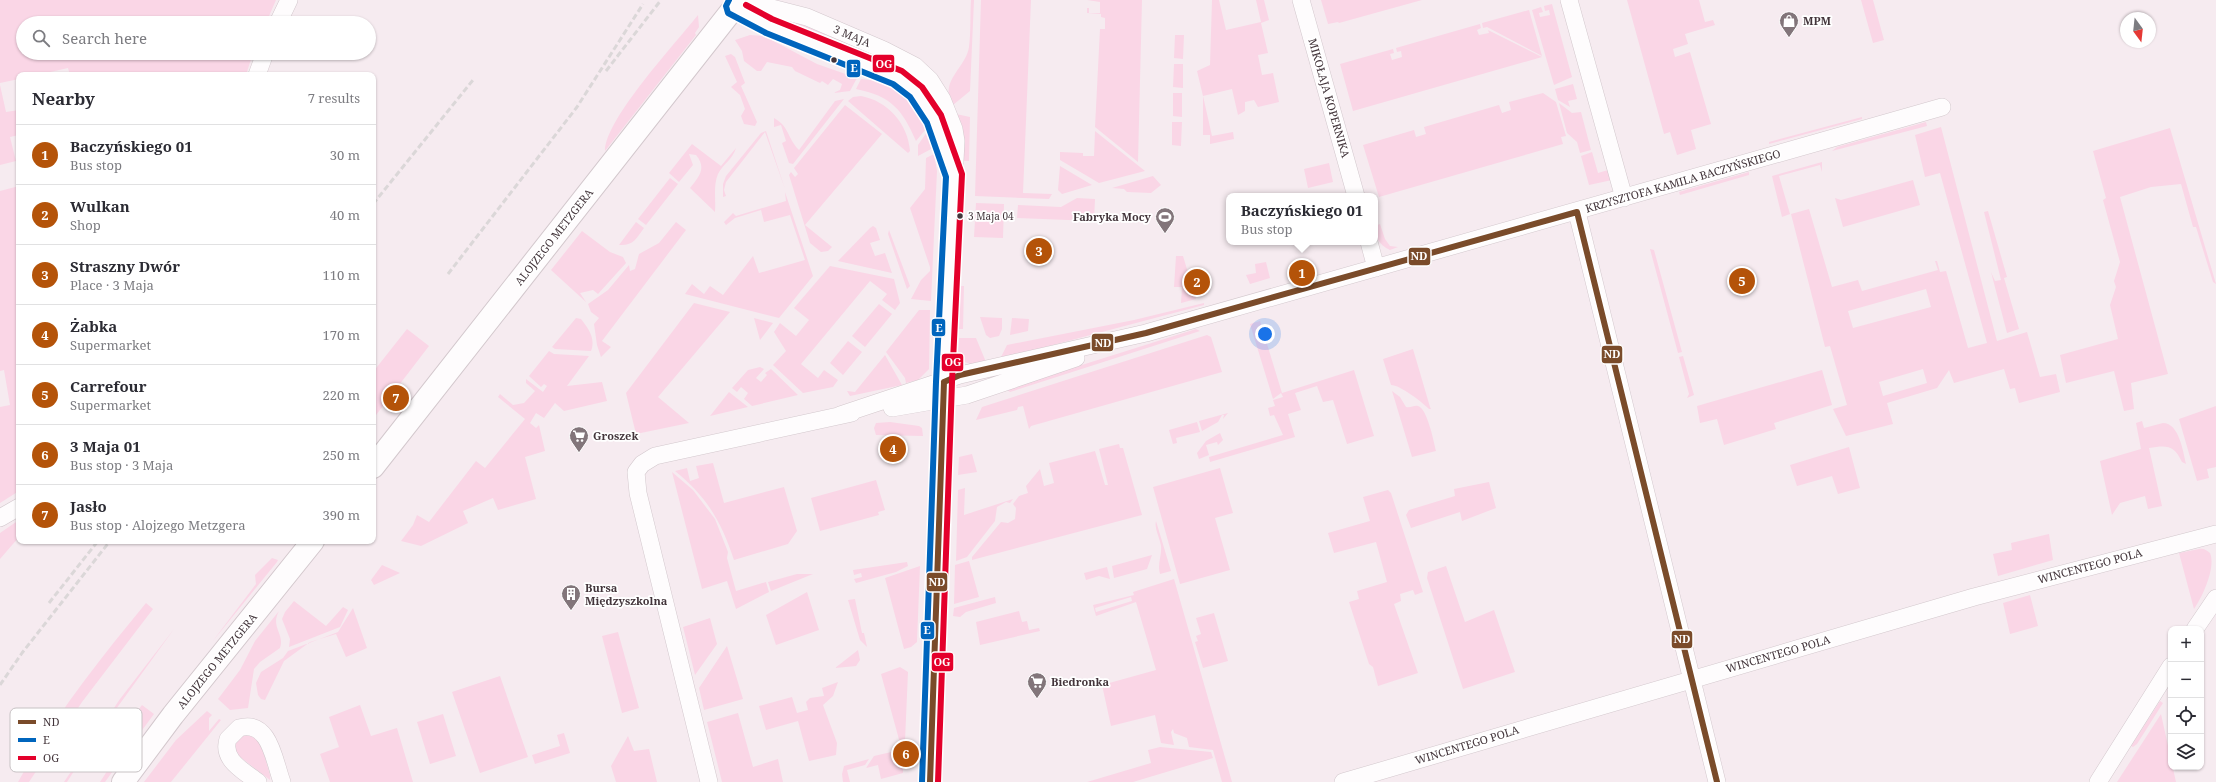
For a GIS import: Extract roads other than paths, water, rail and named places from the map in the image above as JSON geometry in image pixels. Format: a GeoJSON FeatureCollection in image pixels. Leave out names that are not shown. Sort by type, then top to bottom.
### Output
{"type":"FeatureCollection","features":[{"type":"Feature","properties":{"kind":"main road","name":"ALOJZEGO METZGERA"},"geometry":{"type":"LineString","coordinates":[[376,463],[737,3]]}},
{"type":"Feature","properties":{"kind":"main road","name":"ALOJZEGO METZGERA"},"geometry":{"type":"LineString","coordinates":[[142,757],[182,704],[311,544]]}},
{"type":"Feature","properties":{"kind":"main road","name":"ALOJZEGO METZGERA"},"geometry":{"type":"LineString","coordinates":[[123,782],[131,772]]}},
{"type":"Feature","properties":{"kind":"street"},"geometry":{"type":"LineString","coordinates":[[281,16],[289,0]]}},
{"type":"Feature","properties":{"kind":"street","name":"3 MAJA"},"geometry":{"type":"LineString","coordinates":[[790,0],[806,17]]}},
{"type":"Feature","properties":{"kind":"street","name":"MIKOŁAJA KOPERNIKA"},"geometry":{"type":"LineString","coordinates":[[1301,0],[1355,193]]}},
{"type":"Feature","properties":{"kind":"street"},"geometry":{"type":"LineString","coordinates":[[1569,0],[1624,198]]}},
{"type":"Feature","properties":{"kind":"street","name":"3 MAJA"},"geometry":{"type":"LineString","coordinates":[[737,3],[764,6],[806,17],[906,61],[930,80],[945,104],[954,129],[956,141],[944,382],[930,782]]}},
{"type":"Feature","properties":{"kind":"street","name":"3 MAJA"},"geometry":{"type":"LineString","coordinates":[[737,3],[769,26],[902,79],[916,92],[934,119],[954,176]]}},
{"type":"Feature","properties":{"kind":"street"},"geometry":{"type":"LineString","coordinates":[[258,72],[262,60]]}},
{"type":"Feature","properties":{"kind":"street","name":"KRZYSZTOFA KAMILA BACZYŃSKIEGO"},"geometry":{"type":"LineString","coordinates":[[840,415],[960,376],[1146,333],[1578,212],[1942,107]]}},
{"type":"Feature","properties":{"kind":"street"},"geometry":{"type":"LineString","coordinates":[[1578,212],[1717,782]]}},
{"type":"Feature","properties":{"kind":"street"},"geometry":{"type":"LineString","coordinates":[[1370,245],[1376,268]]}},
{"type":"Feature","properties":{"kind":"street","name":"KRZYSZTOFA KAMILA BACZYŃSKIEGO"},"geometry":{"type":"LineString","coordinates":[[708,782],[638,493],[636,472],[642,464],[656,456],[840,415],[944,400],[990,388],[1146,333]]}},
{"type":"Feature","properties":{"kind":"street"},"geometry":{"type":"LineString","coordinates":[[0,518],[16,509]]}},
{"type":"Feature","properties":{"kind":"street","name":"WINCENTEGO POLA"},"geometry":{"type":"LineString","coordinates":[[1343,782],[1974,597],[2216,534]]}},
{"type":"Feature","properties":{"kind":"street"},"geometry":{"type":"LineString","coordinates":[[2197,626],[2216,598]]}},
{"type":"Feature","properties":{"kind":"street"},"geometry":{"type":"LineString","coordinates":[[2098,782],[2168,671]]}},
{"type":"Feature","properties":{"kind":"street"},"geometry":{"type":"LineString","coordinates":[[258,782],[232,761],[227,754],[228,739],[239,728],[255,727],[263,732],[282,782]]}},
{"type":"Feature","properties":{"kind":"railway"},"geometry":{"type":"LineString","coordinates":[[606,71],[661,0]]}},
{"type":"Feature","properties":{"kind":"railway"},"geometry":{"type":"LineString","coordinates":[[448,274],[577,107],[643,4]]}},
{"type":"Feature","properties":{"kind":"railway"},"geometry":{"type":"LineString","coordinates":[[376,200],[473,80]]}},
{"type":"Feature","properties":{"kind":"railway"},"geometry":{"type":"LineString","coordinates":[[49,603],[96,544]]}},
{"type":"Feature","properties":{"kind":"railway"},"geometry":{"type":"LineString","coordinates":[[0,685],[22,653],[108,544]]}},
{"type":"Feature","properties":{"kind":"place","name":"MPM"},"geometry":{"type":"Point","coordinates":[1789,38]}},
{"type":"Feature","properties":{"kind":"place","name":"3 Maja 04"},"geometry":{"type":"Point","coordinates":[960,216]}},
{"type":"Feature","properties":{"kind":"place","name":"Fabryka Mocy"},"geometry":{"type":"Point","coordinates":[1165,234]}},
{"type":"Feature","properties":{"kind":"place","name":"Straszny Dwór"},"geometry":{"type":"Point","coordinates":[1039,251]}},
{"type":"Feature","properties":{"kind":"place","name":"Baczyńskiego 01"},"geometry":{"type":"Point","coordinates":[1302,273]}},
{"type":"Feature","properties":{"kind":"place","name":"Carrefour"},"geometry":{"type":"Point","coordinates":[1742,281]}},
{"type":"Feature","properties":{"kind":"place","name":"Wulkan"},"geometry":{"type":"Point","coordinates":[1197,282]}},
{"type":"Feature","properties":{"kind":"place","name":"Jasło"},"geometry":{"type":"Point","coordinates":[396,398]}},
{"type":"Feature","properties":{"kind":"place","name":"Żabka"},"geometry":{"type":"Point","coordinates":[893,449]}},
{"type":"Feature","properties":{"kind":"place","name":"Groszek"},"geometry":{"type":"Point","coordinates":[579,453]}},
{"type":"Feature","properties":{"kind":"place","name":"Bursa Międzyszkolna"},"geometry":{"type":"Point","coordinates":[571,611]}},
{"type":"Feature","properties":{"kind":"place","name":"Biedronka"},"geometry":{"type":"Point","coordinates":[1037,699]}},
{"type":"Feature","properties":{"kind":"place","name":"3 Maja 01"},"geometry":{"type":"Point","coordinates":[906,754]}}]}
